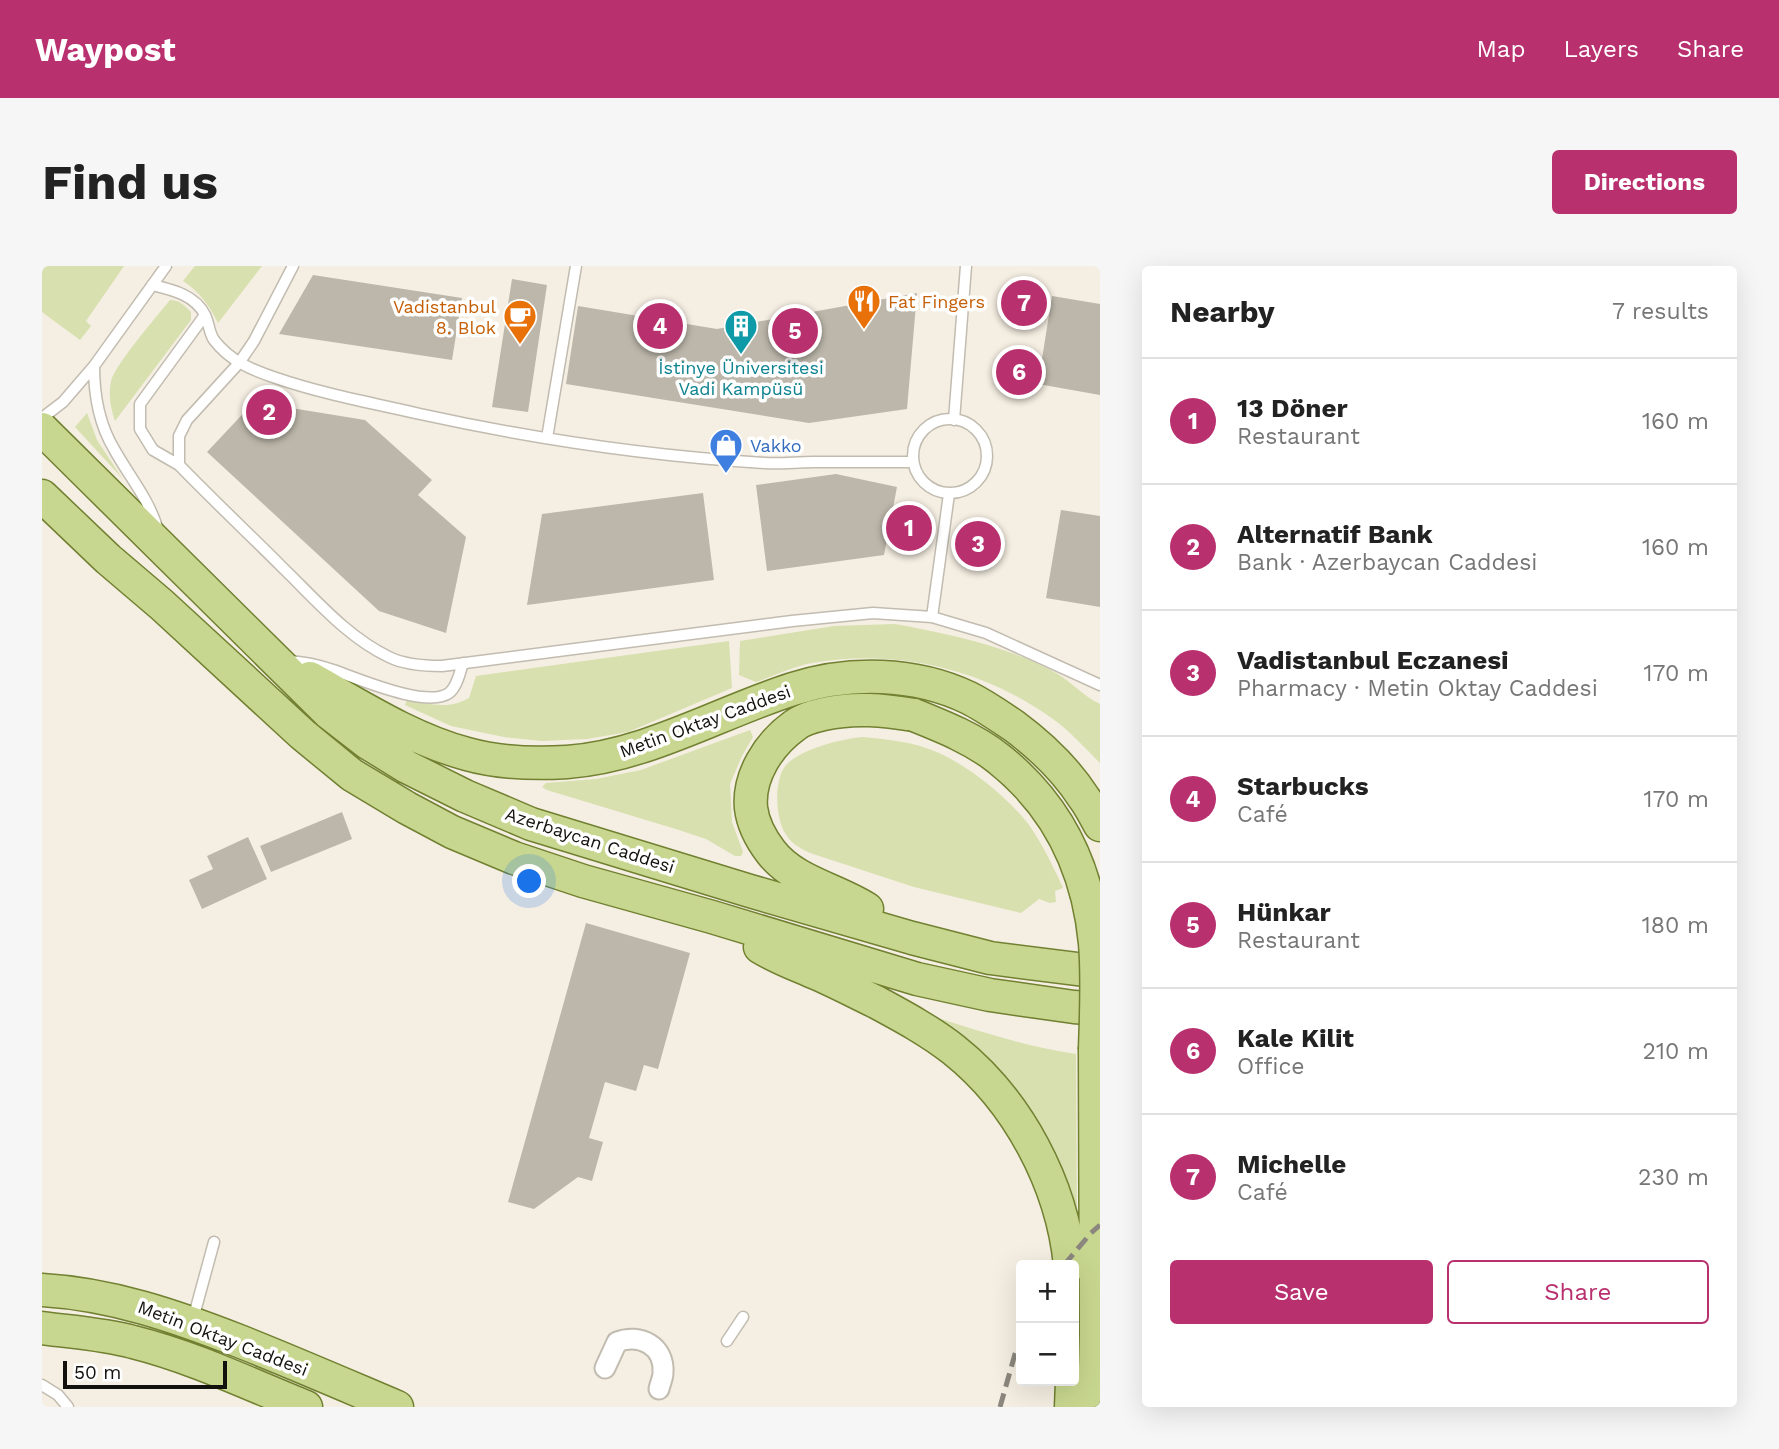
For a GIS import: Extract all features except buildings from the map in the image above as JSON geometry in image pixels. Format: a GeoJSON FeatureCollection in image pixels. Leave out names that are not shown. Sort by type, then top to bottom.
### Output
{"type":"FeatureCollection","features":[{"type":"Feature","properties":{"kind":"main road","name":"Azerbaycan Caddesi"},"geometry":{"type":"LineString","coordinates":[[42,429],[328,712],[368,743],[407,767],[464,796],[531,824],[750,891],[990,958],[1100,972]]}},
{"type":"Feature","properties":{"kind":"main road"},"geometry":{"type":"LineString","coordinates":[[42,496],[302,734],[352,775],[452,832],[514,858],[583,881],[917,979],[989,995],[1100,1009]]}},
{"type":"Feature","properties":{"kind":"main road","name":"Metin Oktay Caddesi"},"geometry":{"type":"LineString","coordinates":[[276,659],[414,735],[466,754],[528,763],[597,758],[680,732],[793,689],[827,680],[858,676],[917,681],[967,697],[992,710],[1044,751],[1067,775],[1085,798],[1100,825]]}},
{"type":"Feature","properties":{"kind":"main road","name":"Metin Oktay Caddesi"},"geometry":{"type":"LineString","coordinates":[[912,938],[863,906],[792,872],[772,854],[758,833],[751,807],[753,783],[764,757],[796,724],[823,714],[858,709],[915,715],[942,726],[967,738],[999,759],[1025,783],[1044,804],[1074,856],[1089,903],[1095,944],[1097,1333],[1094,1407]]}},
{"type":"Feature","properties":{"kind":"main road"},"geometry":{"type":"LineString","coordinates":[[712,917],[778,958],[823,976],[907,1019],[952,1048],[989,1082],[1012,1112],[1051,1186],[1061,1216],[1070,1260]]}},
{"type":"Feature","properties":{"kind":"main road","name":"Metin Oktay Caddesi"},"geometry":{"type":"LineString","coordinates":[[42,1290],[83,1294],[129,1303],[192,1323],[397,1407]]}},
{"type":"Feature","properties":{"kind":"main road","name":"Metin Oktay Caddesi"},"geometry":{"type":"LineString","coordinates":[[42,1328],[130,1340],[191,1359],[306,1407]]}},
{"type":"Feature","properties":{"kind":"main road"},"geometry":{"type":"LineString","coordinates":[[1071,1407],[1072,1386]]}},
{"type":"Feature","properties":{"kind":"street"},"geometry":{"type":"LineString","coordinates":[[605,1368],[617,1342],[638,1339],[648,1343],[657,1349],[662,1362],[663,1374],[659,1390]]}},
{"type":"Feature","properties":{"kind":"lane"},"geometry":{"type":"LineString","coordinates":[[42,418],[63,402],[94,366],[166,266]]}},
{"type":"Feature","properties":{"kind":"lane"},"geometry":{"type":"LineString","coordinates":[[179,465],[179,436],[187,421],[239,363],[254,341],[293,266]]}},
{"type":"Feature","properties":{"kind":"lane"},"geometry":{"type":"LineString","coordinates":[[547,438],[576,266]]}},
{"type":"Feature","properties":{"kind":"lane"},"geometry":{"type":"LineString","coordinates":[[954,419],[966,266]]}},
{"type":"Feature","properties":{"kind":"lane"},"geometry":{"type":"LineString","coordinates":[[152,285],[172,289],[188,297],[205,314],[212,337],[239,363],[299,386],[480,427],[594,447],[768,463],[913,462]]}},
{"type":"Feature","properties":{"kind":"lane"},"geometry":{"type":"LineString","coordinates":[[205,314],[140,404],[140,429],[153,450],[179,465],[355,636],[391,658],[426,666],[442,666],[847,614],[873,613],[932,617],[986,633],[1100,685]]}},
{"type":"Feature","properties":{"kind":"lane"},"geometry":{"type":"LineString","coordinates":[[94,366],[97,410],[113,447],[152,511],[164,551]]}},
{"type":"Feature","properties":{"kind":"lane"},"geometry":{"type":"LineString","coordinates":[[954,419],[969,424],[978,431],[988,452],[987,464],[974,486],[949,494],[925,485],[917,475],[913,449],[925,428],[935,422],[954,419]]}},
{"type":"Feature","properties":{"kind":"lane"},"geometry":{"type":"LineString","coordinates":[[932,617],[949,494]]}},
{"type":"Feature","properties":{"kind":"lane"},"geometry":{"type":"LineString","coordinates":[[276,659],[306,662],[371,684],[434,698],[453,690],[463,663]]}},
{"type":"Feature","properties":{"kind":"lane"},"geometry":{"type":"LineString","coordinates":[[192,1323],[214,1242]]}},
{"type":"Feature","properties":{"kind":"lane"},"geometry":{"type":"LineString","coordinates":[[727,1341],[743,1317]]}},
{"type":"Feature","properties":{"kind":"lane"},"geometry":{"type":"LineString","coordinates":[[42,1385],[58,1395],[68,1407]]}},
{"type":"Feature","properties":{"kind":"green space"},"geometry":{"type":"Polygon","coordinates":[[[42,266],[124,266],[86,321],[91,326],[80,340],[42,312],[42,266]]]}},
{"type":"Feature","properties":{"kind":"green space"},"geometry":{"type":"Polygon","coordinates":[[[195,266],[262,266],[218,323],[204,299],[183,281],[195,266]]]}},
{"type":"Feature","properties":{"kind":"green space"},"geometry":{"type":"Polygon","coordinates":[[[170,300],[186,307],[191,312],[191,320],[115,421],[110,397],[114,375],[127,353],[170,300]]]}},
{"type":"Feature","properties":{"kind":"green space"},"geometry":{"type":"Polygon","coordinates":[[[87,413],[97,440],[122,478],[75,427],[87,413]]]}},
{"type":"Feature","properties":{"kind":"green space"},"geometry":{"type":"Polygon","coordinates":[[[895,624],[998,648],[1062,677],[1100,704],[1100,763],[1059,724],[1026,702],[969,675],[938,667],[875,658],[844,659],[805,664],[756,682],[739,675],[740,641],[834,626],[895,624]]]}},
{"type":"Feature","properties":{"kind":"green space"},"geometry":{"type":"Polygon","coordinates":[[[729,641],[732,688],[628,732],[587,739],[542,741],[504,737],[451,726],[405,705],[407,700],[438,705],[461,702],[469,698],[476,676],[729,641]]]}},
{"type":"Feature","properties":{"kind":"green space"},"geometry":{"type":"Polygon","coordinates":[[[750,730],[753,737],[730,784],[732,822],[743,852],[741,856],[735,856],[706,839],[542,787],[546,783],[596,779],[641,770],[750,730]]]}},
{"type":"Feature","properties":{"kind":"green space"},"geometry":{"type":"Polygon","coordinates":[[[862,737],[911,744],[940,753],[996,791],[1029,825],[1048,856],[1063,888],[1055,891],[1056,902],[1039,899],[1021,913],[914,887],[810,853],[787,837],[778,808],[779,779],[786,765],[811,750],[862,737]]]}},
{"type":"Feature","properties":{"kind":"green space"},"geometry":{"type":"Polygon","coordinates":[[[932,1016],[1003,1038],[1076,1054],[1077,1232],[932,1016]]]}},
{"type":"Feature","properties":{"kind":"railway"},"geometry":{"type":"LineString","coordinates":[[1068,1260],[1100,1225]]}},
{"type":"Feature","properties":{"kind":"railway"},"geometry":{"type":"LineString","coordinates":[[1000,1407],[1016,1352]]}},
{"type":"Feature","properties":{"kind":"place","name":"Michelle"},"geometry":{"type":"Point","coordinates":[1024,303]}},
{"type":"Feature","properties":{"kind":"place","name":"Starbucks"},"geometry":{"type":"Point","coordinates":[660,326]}},
{"type":"Feature","properties":{"kind":"place","name":"Hünkar"},"geometry":{"type":"Point","coordinates":[795,331]}},
{"type":"Feature","properties":{"kind":"place","name":"Fat Fingers"},"geometry":{"type":"Point","coordinates":[864,331]}},
{"type":"Feature","properties":{"kind":"place","name":"Vadistanbul 8. Blok"},"geometry":{"type":"Point","coordinates":[520,346]}},
{"type":"Feature","properties":{"kind":"place","name":"İstinye Üniversitesi Vadi Kampüsü"},"geometry":{"type":"Point","coordinates":[741,356]}},
{"type":"Feature","properties":{"kind":"place","name":"Kale Kilit"},"geometry":{"type":"Point","coordinates":[1019,372]}},
{"type":"Feature","properties":{"kind":"place","name":"Alternatif Bank"},"geometry":{"type":"Point","coordinates":[269,412]}},
{"type":"Feature","properties":{"kind":"place","name":"Vakko"},"geometry":{"type":"Point","coordinates":[726,475]}},
{"type":"Feature","properties":{"kind":"place","name":"13 Döner"},"geometry":{"type":"Point","coordinates":[909,528]}},
{"type":"Feature","properties":{"kind":"place","name":"Vadistanbul Eczanesi"},"geometry":{"type":"Point","coordinates":[978,544]}}]}
